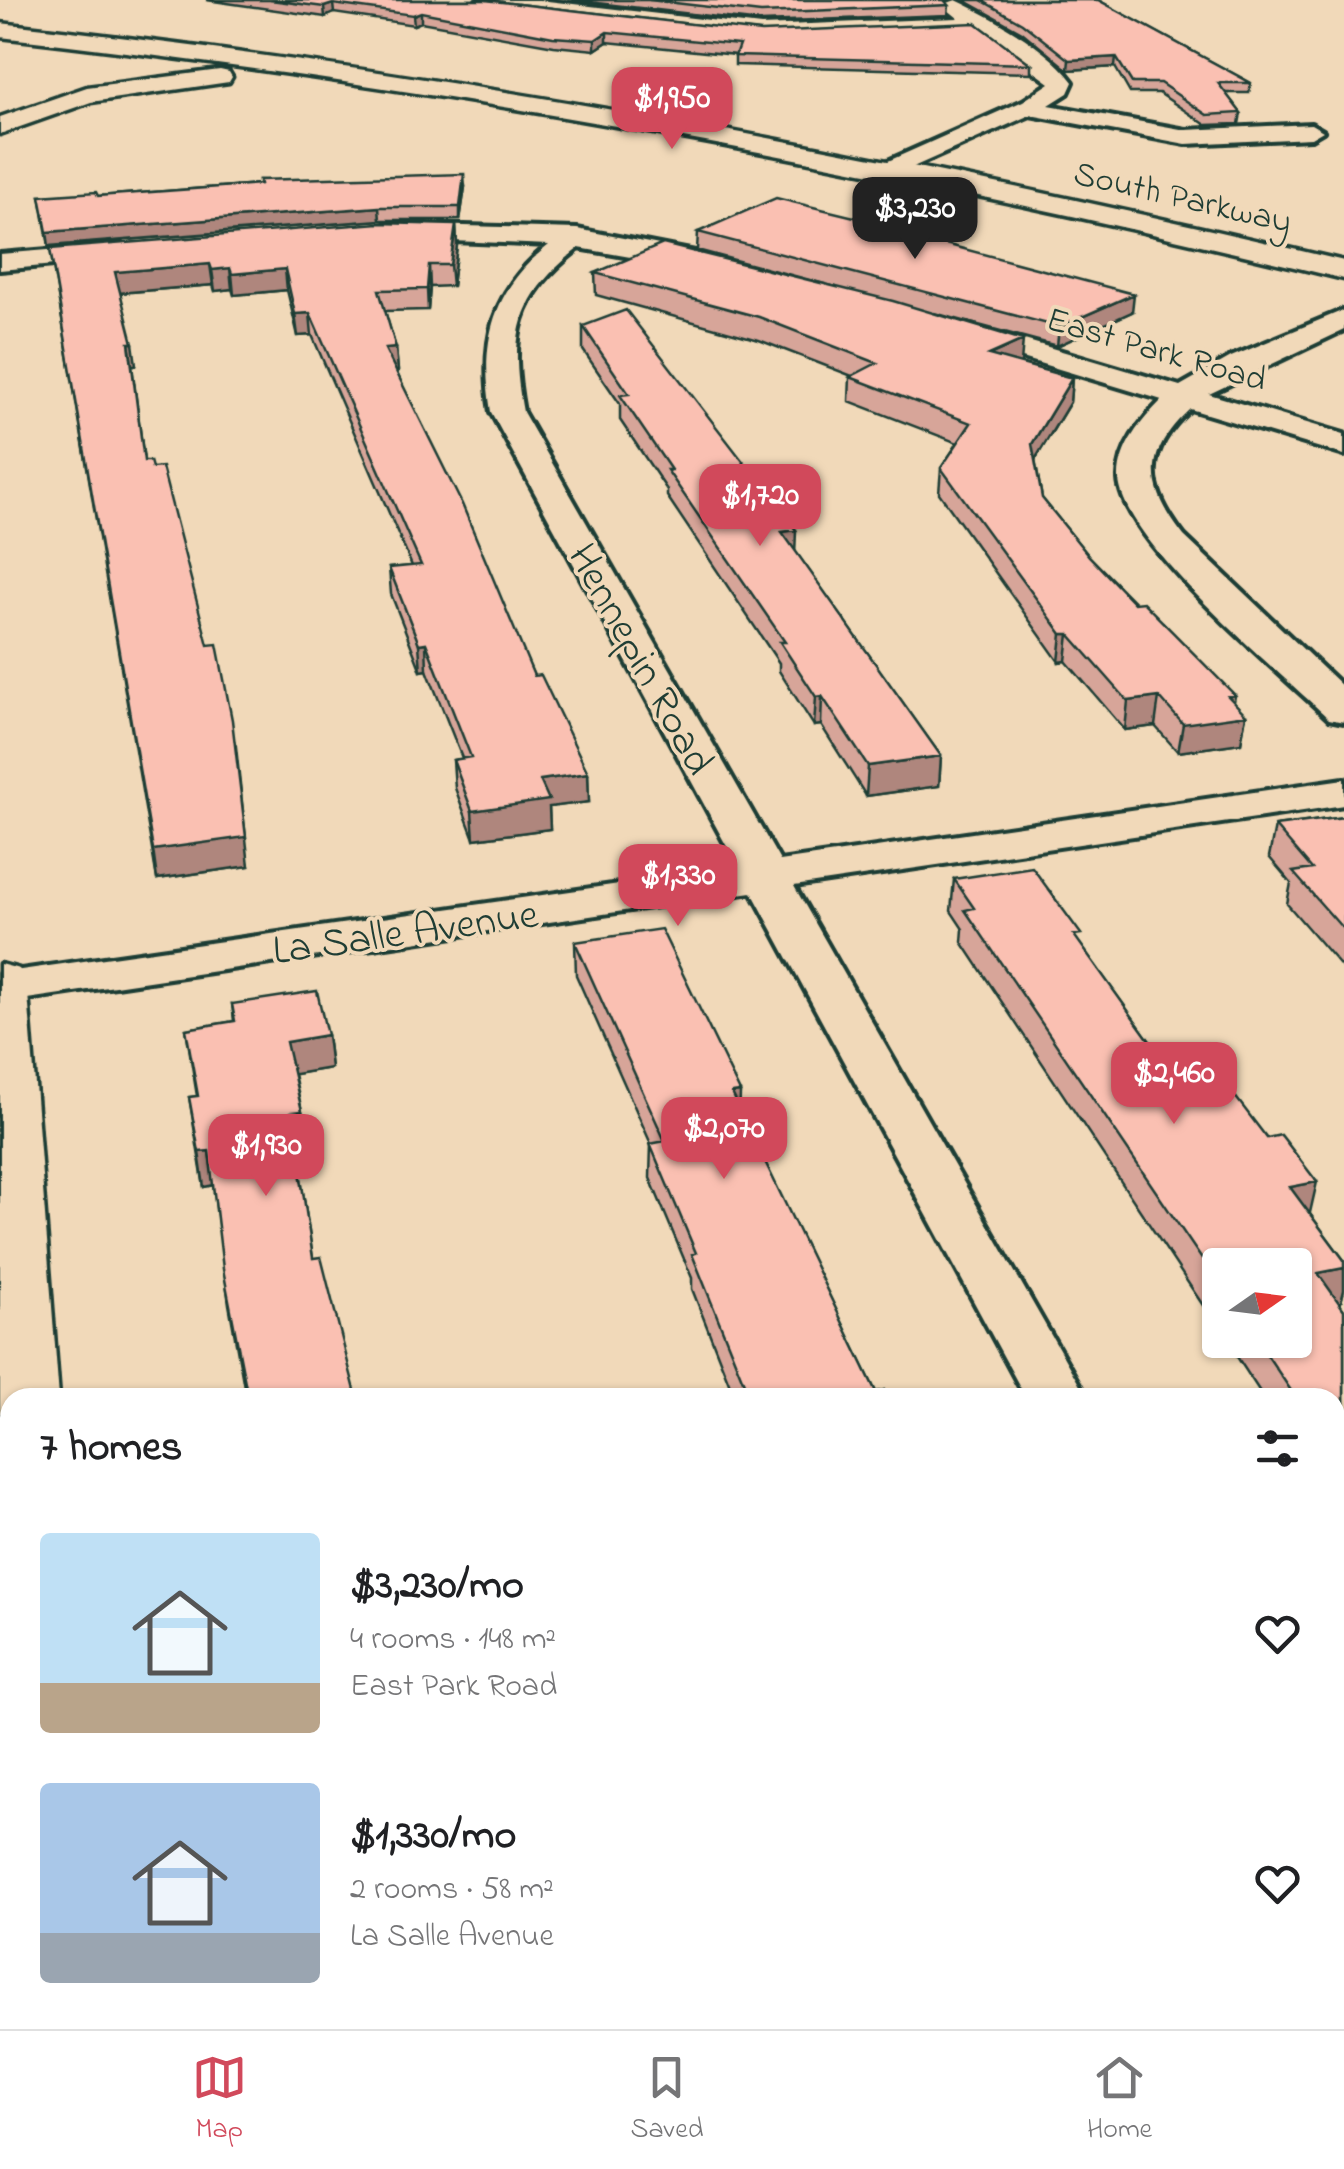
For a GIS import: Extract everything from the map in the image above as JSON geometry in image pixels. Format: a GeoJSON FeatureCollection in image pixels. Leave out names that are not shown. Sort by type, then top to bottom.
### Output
{"type":"FeatureCollection","features":[{"type":"Feature","properties":{"kind":"main road"},"geometry":{"type":"LineString","coordinates":[[58,12],[194,38]]}},
{"type":"Feature","properties":{"kind":"main road","name":"South Parkway"},"geometry":{"type":"LineString","coordinates":[[0,17],[582,88],[936,151],[1137,194]]}},
{"type":"Feature","properties":{"kind":"main road","name":"South Parkway"},"geometry":{"type":"LineString","coordinates":[[0,30],[397,78],[720,132],[895,167],[1344,270]]}},
{"type":"Feature","properties":{"kind":"main road"},"geometry":{"type":"LineString","coordinates":[[0,126],[56,103],[162,82],[274,75],[397,78]]}},
{"type":"Feature","properties":{"kind":"main road"},"geometry":{"type":"LineString","coordinates":[[0,980],[24,1388]]}},
{"type":"Feature","properties":{"kind":"street"},"geometry":{"type":"LineString","coordinates":[[487,0],[761,32],[979,22]]}},
{"type":"Feature","properties":{"kind":"street"},"geometry":{"type":"LineString","coordinates":[[895,167],[1028,108],[1054,94],[1062,82],[1048,66],[943,0]]}},
{"type":"Feature","properties":{"kind":"street"},"geometry":{"type":"LineString","coordinates":[[1028,108],[1186,137],[1311,131]]}},
{"type":"Feature","properties":{"kind":"street"},"geometry":{"type":"LineString","coordinates":[[361,233],[526,232],[577,237],[620,242],[751,274]]}},
{"type":"Feature","properties":{"kind":"street","name":"Hennepin Road"},"geometry":{"type":"LineString","coordinates":[[577,237],[540,264],[510,300],[500,340],[500,376],[507,412],[1051,1388]]}},
{"type":"Feature","properties":{"kind":"street"},"geometry":{"type":"LineString","coordinates":[[0,262],[152,249]]}},
{"type":"Feature","properties":{"kind":"street","name":"East Park Road"},"geometry":{"type":"LineString","coordinates":[[921,319],[1187,395],[1344,445]]}},
{"type":"Feature","properties":{"kind":"street"},"geometry":{"type":"LineString","coordinates":[[1344,319],[1187,395],[1147,433],[1136,470],[1139,494],[1166,540],[1344,710]]}},
{"type":"Feature","properties":{"kind":"street","name":"La Salle Avenue"},"geometry":{"type":"LineString","coordinates":[[0,988],[1344,792]]}},
{"type":"Feature","properties":{"kind":"building"},"geometry":{"type":"Polygon","coordinates":[[[270,0],[485,0],[761,32],[976,23],[1031,64],[735,56],[739,45],[607,32],[595,40],[553,37],[421,12],[413,15],[270,0]]]}},
{"type":"Feature","properties":{"kind":"building"},"geometry":{"type":"Polygon","coordinates":[[[649,0],[944,0],[949,5],[761,13],[649,0]]]}},
{"type":"Feature","properties":{"kind":"building"},"geometry":{"type":"Polygon","coordinates":[[[981,0],[1098,0],[1251,83],[1218,83],[1241,113],[1207,115],[1160,83],[1132,83],[1116,57],[1069,60],[1022,23],[981,0]]]}},
{"type":"Feature","properties":{"kind":"building"},"geometry":{"type":"Polygon","coordinates":[[[464,174],[460,207],[379,207],[47,232],[40,196],[96,192],[98,196],[260,184],[259,180],[464,174]]]}},
{"type":"Feature","properties":{"kind":"building"},"geometry":{"type":"Polygon","coordinates":[[[776,198],[937,237],[930,240],[1134,294],[1059,327],[698,232],[776,198]]]}},
{"type":"Feature","properties":{"kind":"building"},"geometry":{"type":"Polygon","coordinates":[[[379,223],[456,225],[450,265],[429,265],[427,289],[379,290],[396,348],[385,349],[462,504],[534,676],[541,675],[588,773],[540,780],[549,800],[472,811],[453,760],[471,757],[426,643],[419,644],[389,568],[421,565],[310,313],[295,314],[285,269],[232,274],[230,268],[212,270],[210,264],[115,272],[133,343],[129,343],[144,461],[150,461],[152,468],[162,467],[208,645],[217,644],[232,720],[246,837],[153,850],[50,249],[379,223]]]}},
{"type":"Feature","properties":{"kind":"building"},"geometry":{"type":"Polygon","coordinates":[[[663,244],[893,301],[1023,340],[989,355],[1072,378],[1032,444],[1042,498],[1134,603],[1143,602],[1235,695],[1228,696],[1246,715],[1183,724],[1159,697],[1128,701],[1069,634],[1062,634],[941,468],[971,423],[850,377],[877,363],[759,317],[595,273],[663,244]]]}},
{"type":"Feature","properties":{"kind":"building"},"geometry":{"type":"Polygon","coordinates":[[[626,310],[796,530],[782,532],[941,756],[868,766],[822,696],[816,697],[780,642],[785,642],[667,470],[671,470],[620,395],[629,394],[583,326],[626,310]]]}},
{"type":"Feature","properties":{"kind":"building"},"geometry":{"type":"Polygon","coordinates":[[[1344,817],[1344,930],[1293,872],[1312,869],[1275,826],[1344,817]]]}},
{"type":"Feature","properties":{"kind":"building"},"geometry":{"type":"Polygon","coordinates":[[[1032,867],[1081,934],[1074,935],[1182,1086],[1222,1079],[1267,1138],[1281,1135],[1317,1182],[1290,1187],[1344,1260],[1344,1268],[1318,1273],[1344,1310],[1344,1388],[1289,1388],[1269,1358],[1312,1358],[1312,1248],[1202,1248],[1202,1259],[965,910],[974,908],[954,879],[1032,867]]]}},
{"type":"Feature","properties":{"kind":"building"},"geometry":{"type":"Polygon","coordinates":[[[661,929],[740,1092],[732,1093],[874,1388],[746,1388],[650,1144],[665,1141],[575,942],[661,929]]]}},
{"type":"Feature","properties":{"kind":"building"},"geometry":{"type":"Polygon","coordinates":[[[317,991],[327,1035],[286,1042],[302,1111],[291,1112],[313,1258],[321,1257],[354,1388],[246,1388],[223,1269],[209,1151],[199,1152],[189,1097],[198,1096],[186,1029],[235,1021],[232,1004],[317,991]]]}}]}
